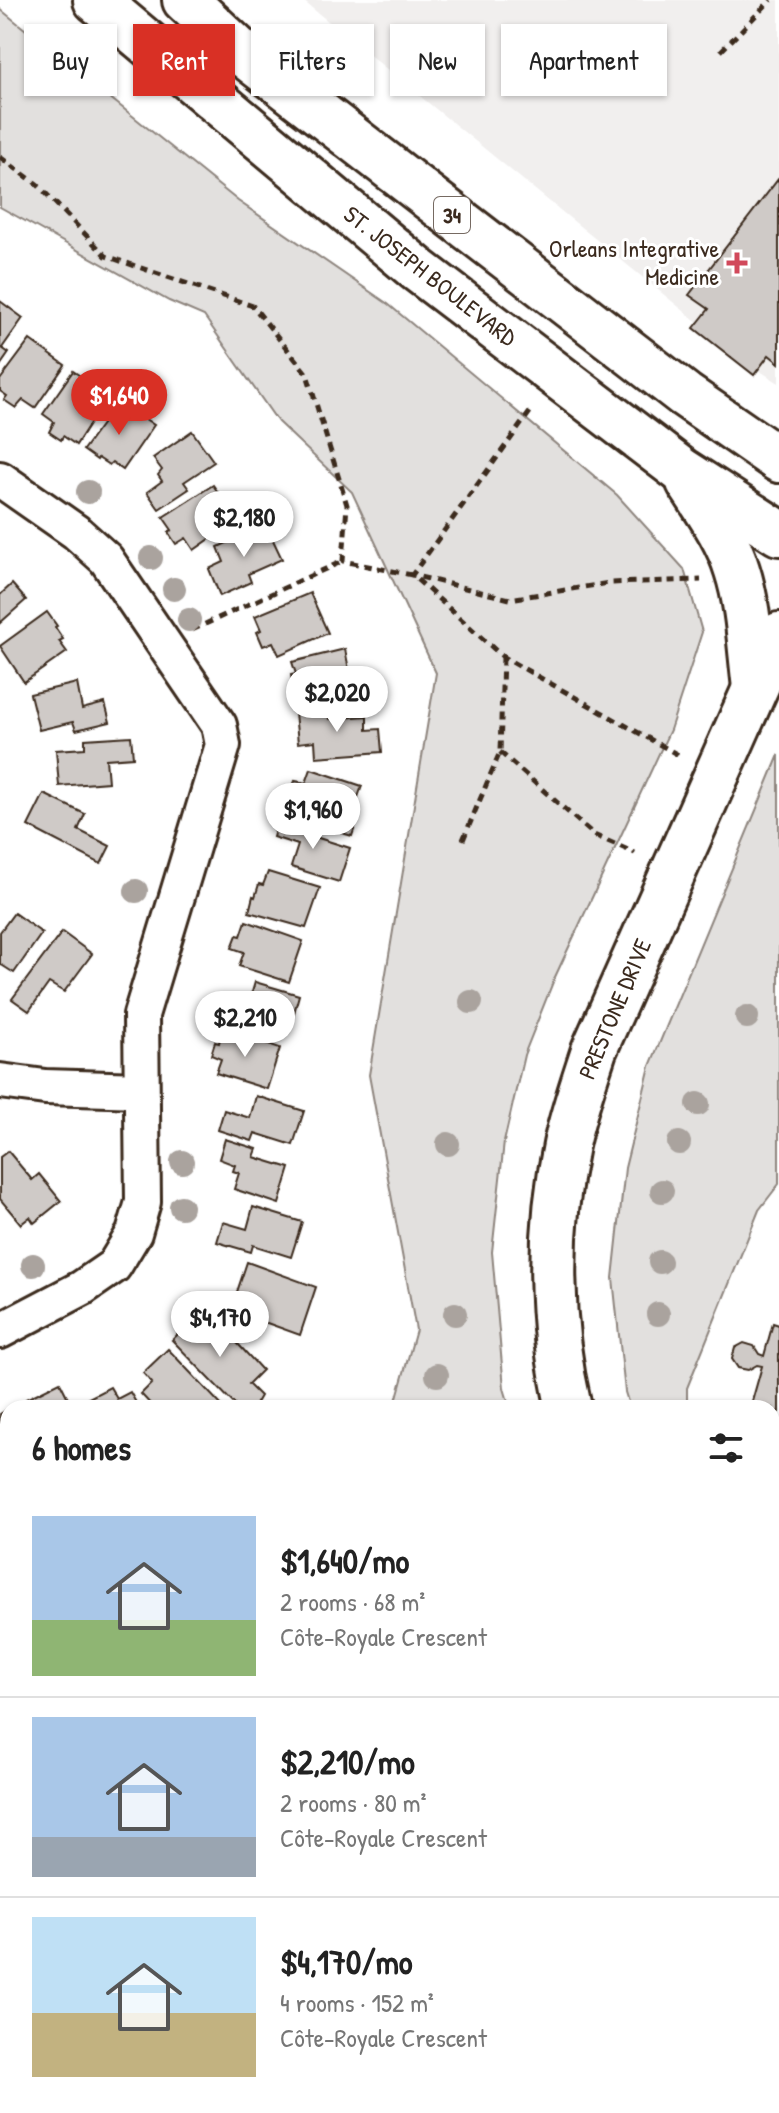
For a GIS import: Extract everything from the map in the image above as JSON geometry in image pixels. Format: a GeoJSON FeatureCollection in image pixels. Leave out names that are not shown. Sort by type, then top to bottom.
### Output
{"type":"FeatureCollection","features":[{"type":"Feature","properties":{"kind":"main road","name":"ST. JOSEPH BOULEVARD"},"geometry":{"type":"LineString","coordinates":[[96,0],[417,269],[681,470],[779,533]]}},
{"type":"Feature","properties":{"kind":"main road","name":"34"},"geometry":{"type":"LineString","coordinates":[[185,0],[243,54],[672,385],[779,460]]}},
{"type":"Feature","properties":{"kind":"main road"},"geometry":{"type":"LineString","coordinates":[[724,423],[779,420]]}},
{"type":"Feature","properties":{"kind":"main road"},"geometry":{"type":"LineString","coordinates":[[681,470],[721,532],[738,570],[746,614],[765,678]]}},
{"type":"Feature","properties":{"kind":"main road","name":"PRESTONE DRIVE"},"geometry":{"type":"LineString","coordinates":[[568,1400],[557,1340],[555,1267],[559,1185],[576,1107],[594,1050],[765,678],[779,635]]}},
{"type":"Feature","properties":{"kind":"street"},"geometry":{"type":"LineString","coordinates":[[0,479],[76,532],[106,559],[219,725],[223,745],[141,1015],[143,1202],[134,1233],[114,1266],[82,1288],[0,1331]]}},
{"type":"Feature","properties":{"kind":"street"},"geometry":{"type":"LineString","coordinates":[[0,1081],[45,1087],[141,1090]]}},
{"type":"Feature","properties":{"kind":"path"},"geometry":{"type":"LineString","coordinates":[[721,51],[771,0]]}},
{"type":"Feature","properties":{"kind":"path"},"geometry":{"type":"LineString","coordinates":[[0,157],[37,184],[106,256],[253,306],[307,374],[347,505],[343,561]]}},
{"type":"Feature","properties":{"kind":"path"},"geometry":{"type":"LineString","coordinates":[[412,575],[530,412]]}},
{"type":"Feature","properties":{"kind":"path"},"geometry":{"type":"LineString","coordinates":[[163,645],[343,561],[510,599],[609,583],[708,579]]}},
{"type":"Feature","properties":{"kind":"path"},"geometry":{"type":"LineString","coordinates":[[412,575],[503,657],[683,757]]}},
{"type":"Feature","properties":{"kind":"path"},"geometry":{"type":"LineString","coordinates":[[463,840],[500,752],[503,657]]}},
{"type":"Feature","properties":{"kind":"path"},"geometry":{"type":"LineString","coordinates":[[500,752],[594,835],[635,853]]}},
{"type":"Feature","properties":{"kind":"shaded area"},"geometry":{"type":"Polygon","coordinates":[[[302,0],[779,0],[779,383],[749,364],[420,96],[485,96],[485,24],[390,24],[390,72],[374,59],[374,24],[331,24],[302,0]]]}},
{"type":"Feature","properties":{"kind":"shaded area"},"geometry":{"type":"Polygon","coordinates":[[[0,9],[24,28],[24,96],[108,96],[238,201],[388,304],[617,495],[684,569],[702,632],[670,730],[555,977],[524,1055],[504,1142],[492,1252],[508,1400],[396,1400],[416,1330],[369,1075],[436,673],[352,492],[278,422],[204,316],[169,301],[0,207],[0,9]]]}},
{"type":"Feature","properties":{"kind":"shaded area"},"geometry":{"type":"Polygon","coordinates":[[[779,755],[779,1184],[759,1210],[687,1388],[687,1400],[628,1400],[625,1392],[613,1278],[625,1168],[650,1066],[779,755]]]}},
{"type":"Feature","properties":{"kind":"building"},"geometry":{"type":"Polygon","coordinates":[[[779,178],[779,363],[769,355],[754,375],[694,328],[709,309],[689,295],[779,178]]]}},
{"type":"Feature","properties":{"kind":"building"},"geometry":{"type":"Polygon","coordinates":[[[0,301],[23,318],[2,348],[9,353],[0,366],[0,301]]]}},
{"type":"Feature","properties":{"kind":"building"},"geometry":{"type":"Polygon","coordinates":[[[30,340],[65,365],[35,408],[23,400],[16,408],[4,400],[7,396],[0,391],[0,380],[30,340]]]}},
{"type":"Feature","properties":{"kind":"building"},"geometry":{"type":"Polygon","coordinates":[[[73,371],[108,395],[76,445],[63,436],[61,440],[49,432],[54,422],[43,414],[73,371]]]}},
{"type":"Feature","properties":{"kind":"building"},"geometry":{"type":"Polygon","coordinates":[[[119,401],[154,425],[123,470],[112,462],[109,465],[97,460],[83,450],[119,401]]]}},
{"type":"Feature","properties":{"kind":"building"},"geometry":{"type":"Polygon","coordinates":[[[192,431],[214,462],[184,482],[189,489],[159,509],[147,492],[162,481],[158,475],[162,470],[153,458],[192,431]]]}},
{"type":"Feature","properties":{"kind":"building"},"geometry":{"type":"Polygon","coordinates":[[[213,485],[237,520],[194,550],[186,538],[176,544],[168,532],[172,530],[163,517],[213,485]]]}},
{"type":"Feature","properties":{"kind":"building"},"geometry":{"type":"Polygon","coordinates":[[[257,522],[260,528],[266,525],[282,559],[248,574],[251,582],[220,596],[209,569],[224,562],[218,547],[248,533],[245,528],[257,522]]]}},
{"type":"Feature","properties":{"kind":"building"},"geometry":{"type":"Polygon","coordinates":[[[12,584],[26,600],[0,623],[0,595],[12,584]]]}},
{"type":"Feature","properties":{"kind":"building"},"geometry":{"type":"Polygon","coordinates":[[[310,593],[328,633],[279,655],[273,642],[263,646],[255,616],[310,593]]]}},
{"type":"Feature","properties":{"kind":"building"},"geometry":{"type":"Polygon","coordinates":[[[47,612],[57,626],[63,639],[59,641],[67,652],[24,682],[0,646],[47,612]]]}},
{"type":"Feature","properties":{"kind":"building"},"geometry":{"type":"Polygon","coordinates":[[[345,649],[353,691],[296,705],[291,675],[296,674],[292,662],[345,649]]]}},
{"type":"Feature","properties":{"kind":"building"},"geometry":{"type":"Polygon","coordinates":[[[77,683],[82,709],[105,703],[110,722],[76,730],[73,722],[39,730],[30,694],[77,683]]]}},
{"type":"Feature","properties":{"kind":"building"},"geometry":{"type":"Polygon","coordinates":[[[328,711],[329,719],[367,716],[367,730],[380,729],[382,752],[316,757],[315,741],[298,743],[295,713],[328,711]]]}},
{"type":"Feature","properties":{"kind":"building"},"geometry":{"type":"Polygon","coordinates":[[[131,736],[133,757],[106,759],[108,782],[59,786],[56,750],[85,748],[85,739],[131,736]]]}},
{"type":"Feature","properties":{"kind":"building"},"geometry":{"type":"Polygon","coordinates":[[[311,769],[362,786],[348,825],[355,827],[352,836],[342,833],[344,825],[291,810],[295,796],[290,794],[295,781],[306,783],[311,769]]]}},
{"type":"Feature","properties":{"kind":"building"},"geometry":{"type":"Polygon","coordinates":[[[44,794],[85,814],[78,830],[110,846],[101,864],[28,826],[44,794]]]}},
{"type":"Feature","properties":{"kind":"building"},"geometry":{"type":"Polygon","coordinates":[[[279,817],[312,827],[309,835],[350,848],[339,882],[291,867],[298,845],[273,837],[279,817]]]}},
{"type":"Feature","properties":{"kind":"building"},"geometry":{"type":"Polygon","coordinates":[[[268,872],[320,888],[306,928],[249,912],[253,896],[259,884],[263,885],[268,872]]]}},
{"type":"Feature","properties":{"kind":"building"},"geometry":{"type":"Polygon","coordinates":[[[14,913],[42,933],[14,973],[0,964],[0,932],[14,913]]]}},
{"type":"Feature","properties":{"kind":"building"},"geometry":{"type":"Polygon","coordinates":[[[246,921],[303,941],[289,982],[239,966],[244,952],[232,948],[237,935],[241,936],[246,921]]]}},
{"type":"Feature","properties":{"kind":"building"},"geometry":{"type":"Polygon","coordinates":[[[62,932],[92,954],[64,992],[49,983],[29,1011],[12,999],[62,932]]]}},
{"type":"Feature","properties":{"kind":"building"},"geometry":{"type":"Polygon","coordinates":[[[255,982],[299,995],[289,1031],[253,1021],[251,1028],[219,1018],[225,998],[243,1003],[244,997],[250,999],[255,982]]]}},
{"type":"Feature","properties":{"kind":"building"},"geometry":{"type":"Polygon","coordinates":[[[223,1028],[280,1048],[267,1089],[216,1073],[221,1059],[211,1055],[215,1042],[219,1043],[223,1028]]]}},
{"type":"Feature","properties":{"kind":"building"},"geometry":{"type":"Polygon","coordinates":[[[256,1096],[304,1111],[293,1145],[255,1133],[252,1141],[218,1130],[224,1110],[250,1118],[256,1096]]]}},
{"type":"Feature","properties":{"kind":"building"},"geometry":{"type":"Polygon","coordinates":[[[225,1139],[257,1149],[254,1157],[290,1168],[279,1204],[234,1189],[239,1173],[233,1171],[235,1165],[219,1159],[225,1139]]]}},
{"type":"Feature","properties":{"kind":"building"},"geometry":{"type":"Polygon","coordinates":[[[8,1151],[32,1180],[39,1174],[61,1201],[34,1223],[30,1217],[21,1224],[0,1199],[0,1157],[8,1151]]]}},
{"type":"Feature","properties":{"kind":"building"},"geometry":{"type":"Polygon","coordinates":[[[253,1207],[302,1222],[291,1257],[253,1245],[251,1252],[217,1242],[223,1222],[247,1229],[253,1207]]]}},
{"type":"Feature","properties":{"kind":"building"},"geometry":{"type":"Polygon","coordinates":[[[247,1262],[316,1287],[300,1335],[231,1310],[247,1262]]]}},
{"type":"Feature","properties":{"kind":"building"},"geometry":{"type":"Polygon","coordinates":[[[205,1308],[262,1370],[248,1384],[260,1396],[258,1400],[230,1400],[172,1340],[205,1308]]]}},
{"type":"Feature","properties":{"kind":"building"},"geometry":{"type":"Polygon","coordinates":[[[773,1323],[779,1325],[779,1400],[752,1400],[762,1366],[748,1370],[738,1368],[732,1359],[735,1348],[744,1343],[754,1346],[764,1356],[773,1323]]]}},
{"type":"Feature","properties":{"kind":"building"},"geometry":{"type":"Polygon","coordinates":[[[168,1349],[216,1400],[147,1400],[141,1394],[152,1383],[143,1373],[168,1349]]]}},
{"type":"Feature","properties":{"kind":"building"},"geometry":{"type":"Polygon","coordinates":[[[60,1382],[69,1400],[27,1400],[60,1382]]]}},
{"type":"Feature","properties":{"kind":"building"},"geometry":{"type":"Polygon","coordinates":[[[110,1387],[117,1399],[130,1392],[134,1400],[85,1400],[110,1387]]]}},
{"type":"Feature","properties":{"kind":"place","name":"Orleans Integrative Medicine"},"geometry":{"type":"Point","coordinates":[737,263]}}]}
